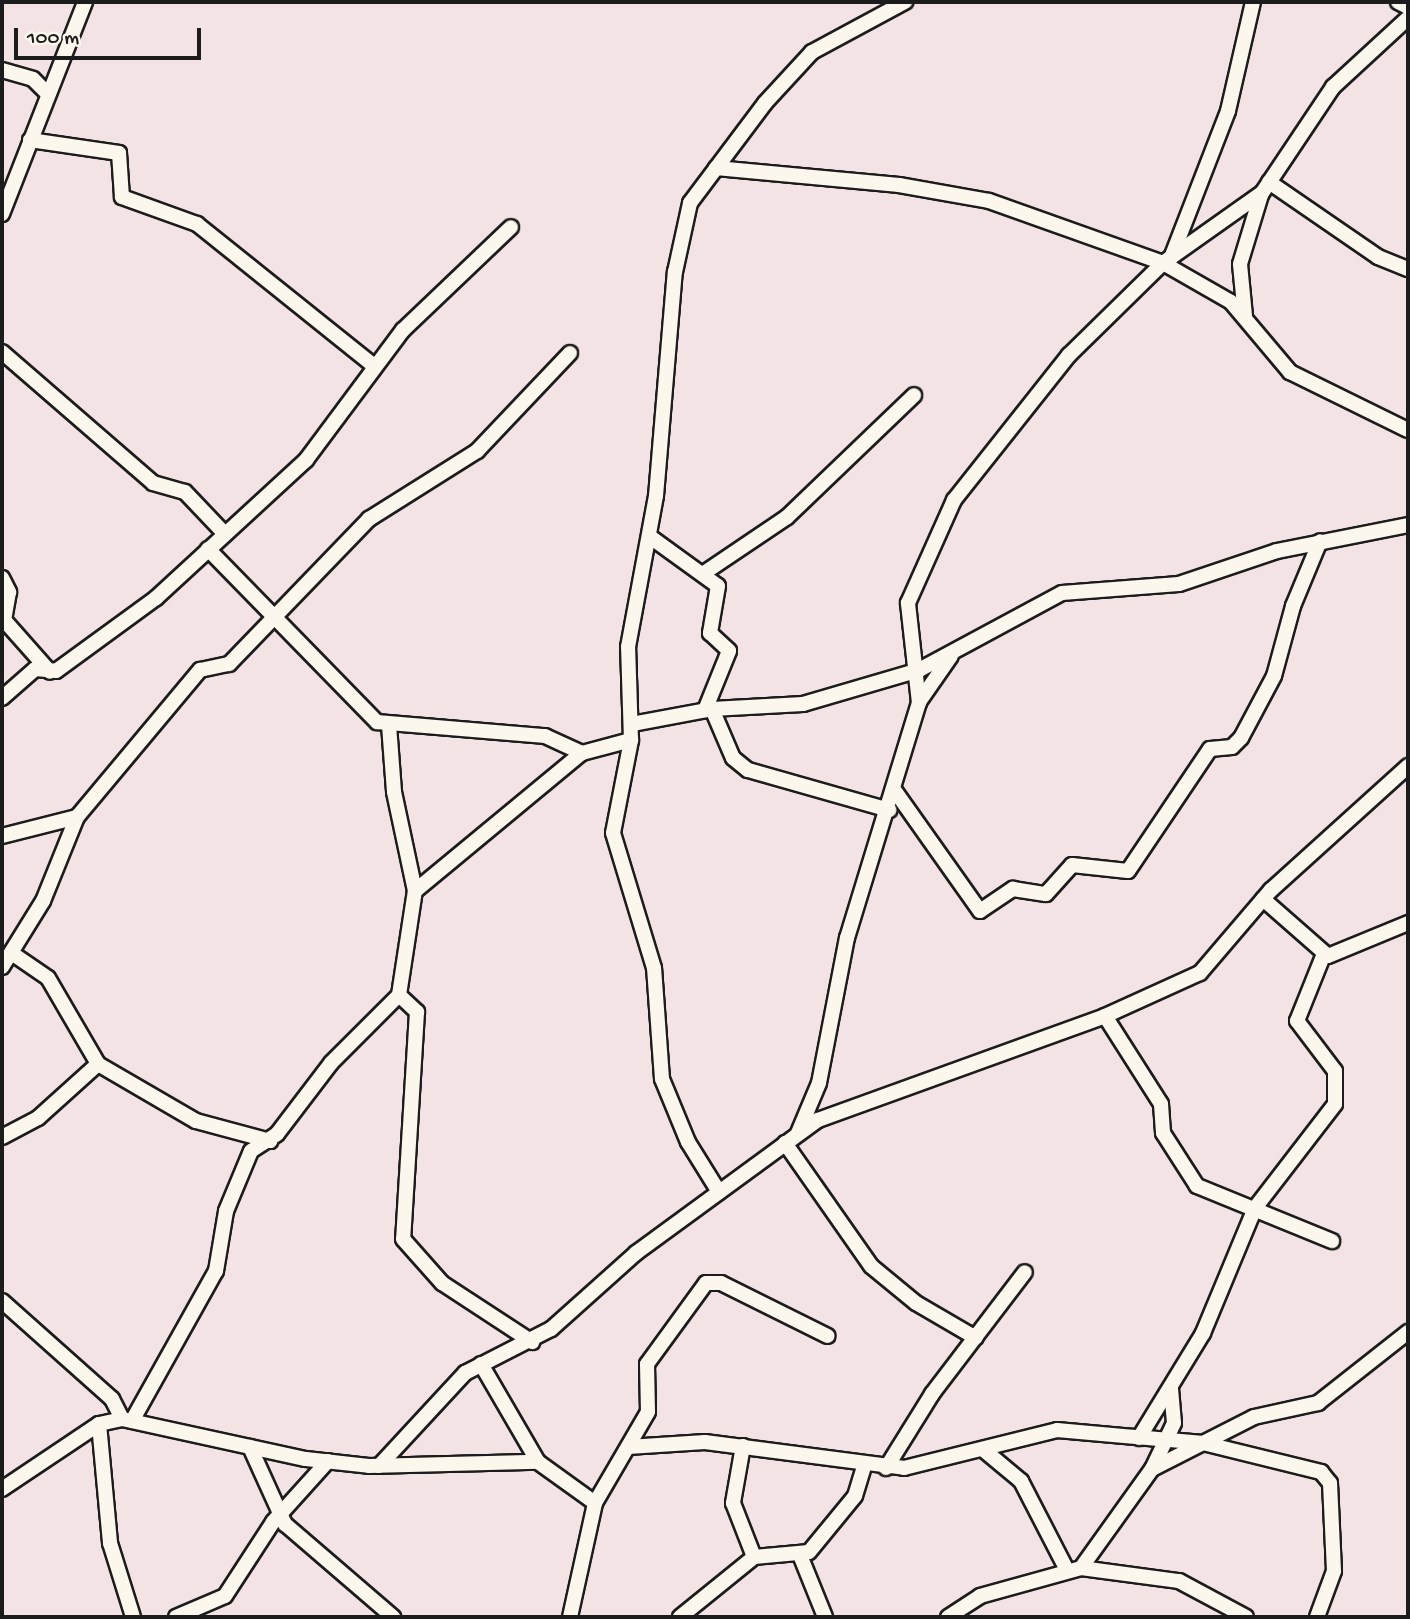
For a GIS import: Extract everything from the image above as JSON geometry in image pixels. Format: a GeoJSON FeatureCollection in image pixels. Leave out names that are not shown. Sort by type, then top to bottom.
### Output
{"type":"FeatureCollection","features":[{"type":"Feature","properties":{"kind":"street"},"geometry":{"type":"LineString","coordinates":[[2,214],[85,2]]}},
{"type":"Feature","properties":{"kind":"street"},"geometry":{"type":"LineString","coordinates":[[719,1192],[688,1142],[662,1079],[654,968],[613,833],[631,740],[628,647],[649,536],[685,211],[716,168],[812,52],[905,2]]}},
{"type":"Feature","properties":{"kind":"street"},"geometry":{"type":"LineString","coordinates":[[1167,260],[1228,111],[1253,2]]}},
{"type":"Feature","properties":{"kind":"street"},"geometry":{"type":"LineString","coordinates":[[1398,2],[1408,7]]}},
{"type":"Feature","properties":{"kind":"street"},"geometry":{"type":"LineString","coordinates":[[1245,316],[1240,264],[1265,188],[1333,87],[1408,18]]}},
{"type":"Feature","properties":{"kind":"street"},"geometry":{"type":"LineString","coordinates":[[2,70],[33,79],[48,94]]}},
{"type":"Feature","properties":{"kind":"street"},"geometry":{"type":"LineString","coordinates":[[30,140],[118,153],[119,195],[197,224],[373,365]]}},
{"type":"Feature","properties":{"kind":"street"},"geometry":{"type":"LineString","coordinates":[[716,168],[899,185],[989,201],[1167,260],[1245,316],[1290,372],[1408,430]]}},
{"type":"Feature","properties":{"kind":"street"},"geometry":{"type":"LineString","coordinates":[[798,1133],[818,1083],[836,978],[895,791],[919,703],[919,670],[907,629],[908,604],[954,500],[1069,355],[1167,260],[1265,188]]}},
{"type":"Feature","properties":{"kind":"street"},"geometry":{"type":"LineString","coordinates":[[1265,188],[1350,240],[1408,270]]}},
{"type":"Feature","properties":{"kind":"street"},"geometry":{"type":"LineString","coordinates":[[2,698],[35,670],[50,672],[156,598],[306,460],[373,365],[424,307],[511,227]]}},
{"type":"Feature","properties":{"kind":"street"},"geometry":{"type":"LineString","coordinates":[[2,352],[153,483],[185,492],[225,534]]}},
{"type":"Feature","properties":{"kind":"street"},"geometry":{"type":"LineString","coordinates":[[2,967],[13,954],[71,835],[77,817],[200,670],[229,664],[278,618],[369,519],[477,451],[570,353]]}},
{"type":"Feature","properties":{"kind":"street"},"geometry":{"type":"LineString","coordinates":[[704,573],[787,517],[914,395]]}},
{"type":"Feature","properties":{"kind":"street"},"geometry":{"type":"LineString","coordinates":[[632,724],[709,709],[803,704],[919,670],[1062,593],[1179,584],[1321,541],[1408,525]]}},
{"type":"Feature","properties":{"kind":"street"},"geometry":{"type":"LineString","coordinates":[[649,536],[704,573],[719,592],[710,633],[729,651],[709,709],[733,758],[748,770],[889,810]]}},
{"type":"Feature","properties":{"kind":"street"},"geometry":{"type":"LineString","coordinates":[[895,791],[980,911],[1013,889],[1049,892],[1072,865],[1128,871],[1210,749],[1232,747],[1241,738],[1275,676],[1293,606],[1321,541]]}},
{"type":"Feature","properties":{"kind":"street"},"geometry":{"type":"LineString","coordinates":[[208,549],[278,618],[371,718],[389,725],[555,737],[582,752]]}},
{"type":"Feature","properties":{"kind":"street"},"geometry":{"type":"LineString","coordinates":[[2,578],[4,620],[50,672]]}},
{"type":"Feature","properties":{"kind":"street"},"geometry":{"type":"LineString","coordinates":[[919,703],[954,652]]}},
{"type":"Feature","properties":{"kind":"street"},"geometry":{"type":"LineString","coordinates":[[127,1420],[216,1271],[226,1211],[251,1151],[270,1141],[331,1063],[399,995],[415,891],[394,792],[389,725]]}},
{"type":"Feature","properties":{"kind":"street"},"geometry":{"type":"LineString","coordinates":[[415,891],[582,752],[631,740]]}},
{"type":"Feature","properties":{"kind":"street"},"geometry":{"type":"LineString","coordinates":[[379,1466],[451,1386],[481,1364],[533,1342],[719,1192],[798,1133],[929,1075],[1105,1016],[1213,963],[1263,900],[1408,766]]}},
{"type":"Feature","properties":{"kind":"street"},"geometry":{"type":"LineString","coordinates":[[2,835],[77,817]]}},
{"type":"Feature","properties":{"kind":"street"},"geometry":{"type":"LineString","coordinates":[[53,824],[71,835]]}},
{"type":"Feature","properties":{"kind":"street"},"geometry":{"type":"LineString","coordinates":[[1263,900],[1324,954]]}},
{"type":"Feature","properties":{"kind":"street"},"geometry":{"type":"LineString","coordinates":[[1139,1438],[1171,1389],[1210,1318],[1255,1208],[1337,1097],[1335,1071],[1297,1021],[1324,954],[1408,923]]}},
{"type":"Feature","properties":{"kind":"street"},"geometry":{"type":"LineString","coordinates":[[13,954],[48,978],[97,1064],[196,1121],[270,1141]]}},
{"type":"Feature","properties":{"kind":"street"},"geometry":{"type":"LineString","coordinates":[[399,995],[417,1012],[403,1239],[442,1283],[533,1342]]}},
{"type":"Feature","properties":{"kind":"street"},"geometry":{"type":"LineString","coordinates":[[1105,1016],[1161,1104],[1163,1133],[1198,1186],[1332,1241]]}},
{"type":"Feature","properties":{"kind":"street"},"geometry":{"type":"LineString","coordinates":[[2,1137],[38,1118],[97,1064]]}},
{"type":"Feature","properties":{"kind":"street"},"geometry":{"type":"LineString","coordinates":[[785,1143],[865,1260],[916,1303],[976,1338]]}},
{"type":"Feature","properties":{"kind":"street"},"geometry":{"type":"LineString","coordinates":[[886,1468],[1025,1272]]}},
{"type":"Feature","properties":{"kind":"street"},"geometry":{"type":"LineString","coordinates":[[570,1617],[595,1503],[648,1412],[652,1355],[706,1283],[721,1283],[828,1336]]}},
{"type":"Feature","properties":{"kind":"street"},"geometry":{"type":"LineString","coordinates":[[2,1301],[112,1399],[127,1420]]}},
{"type":"Feature","properties":{"kind":"street"},"geometry":{"type":"LineString","coordinates":[[1152,1469],[1254,1417],[1335,1394],[1408,1332]]}},
{"type":"Feature","properties":{"kind":"street"},"geometry":{"type":"LineString","coordinates":[[481,1364],[538,1462],[595,1503]]}},
{"type":"Feature","properties":{"kind":"street"},"geometry":{"type":"LineString","coordinates":[[1074,1569],[1152,1469],[1174,1423],[1171,1389]]}},
{"type":"Feature","properties":{"kind":"street"},"geometry":{"type":"LineString","coordinates":[[2,1489],[99,1424],[127,1420],[328,1461],[379,1466],[538,1462]]}},
{"type":"Feature","properties":{"kind":"street"},"geometry":{"type":"LineString","coordinates":[[99,1424],[110,1543],[133,1617]]}},
{"type":"Feature","properties":{"kind":"street"},"geometry":{"type":"LineString","coordinates":[[628,1447],[743,1446],[864,1467],[886,1468],[985,1451],[1041,1431],[1203,1443],[1327,1477],[1334,1571],[1317,1617]]}},
{"type":"Feature","properties":{"kind":"street"},"geometry":{"type":"LineString","coordinates":[[743,1446],[733,1503],[754,1557]]}},
{"type":"Feature","properties":{"kind":"street"},"geometry":{"type":"LineString","coordinates":[[250,1447],[280,1515],[393,1617]]}},
{"type":"Feature","properties":{"kind":"street"},"geometry":{"type":"LineString","coordinates":[[985,1451],[1021,1481],[1074,1569]]}},
{"type":"Feature","properties":{"kind":"street"},"geometry":{"type":"LineString","coordinates":[[176,1617],[225,1596],[280,1515],[328,1461]]}},
{"type":"Feature","properties":{"kind":"street"},"geometry":{"type":"LineString","coordinates":[[680,1617],[694,1612],[754,1557],[800,1555],[816,1546],[855,1496],[864,1467]]}},
{"type":"Feature","properties":{"kind":"street"},"geometry":{"type":"LineString","coordinates":[[800,1555],[825,1617]]}},
{"type":"Feature","properties":{"kind":"street"},"geometry":{"type":"LineString","coordinates":[[948,1617],[980,1596],[1074,1569],[1179,1581],[1246,1617]]}}]}
